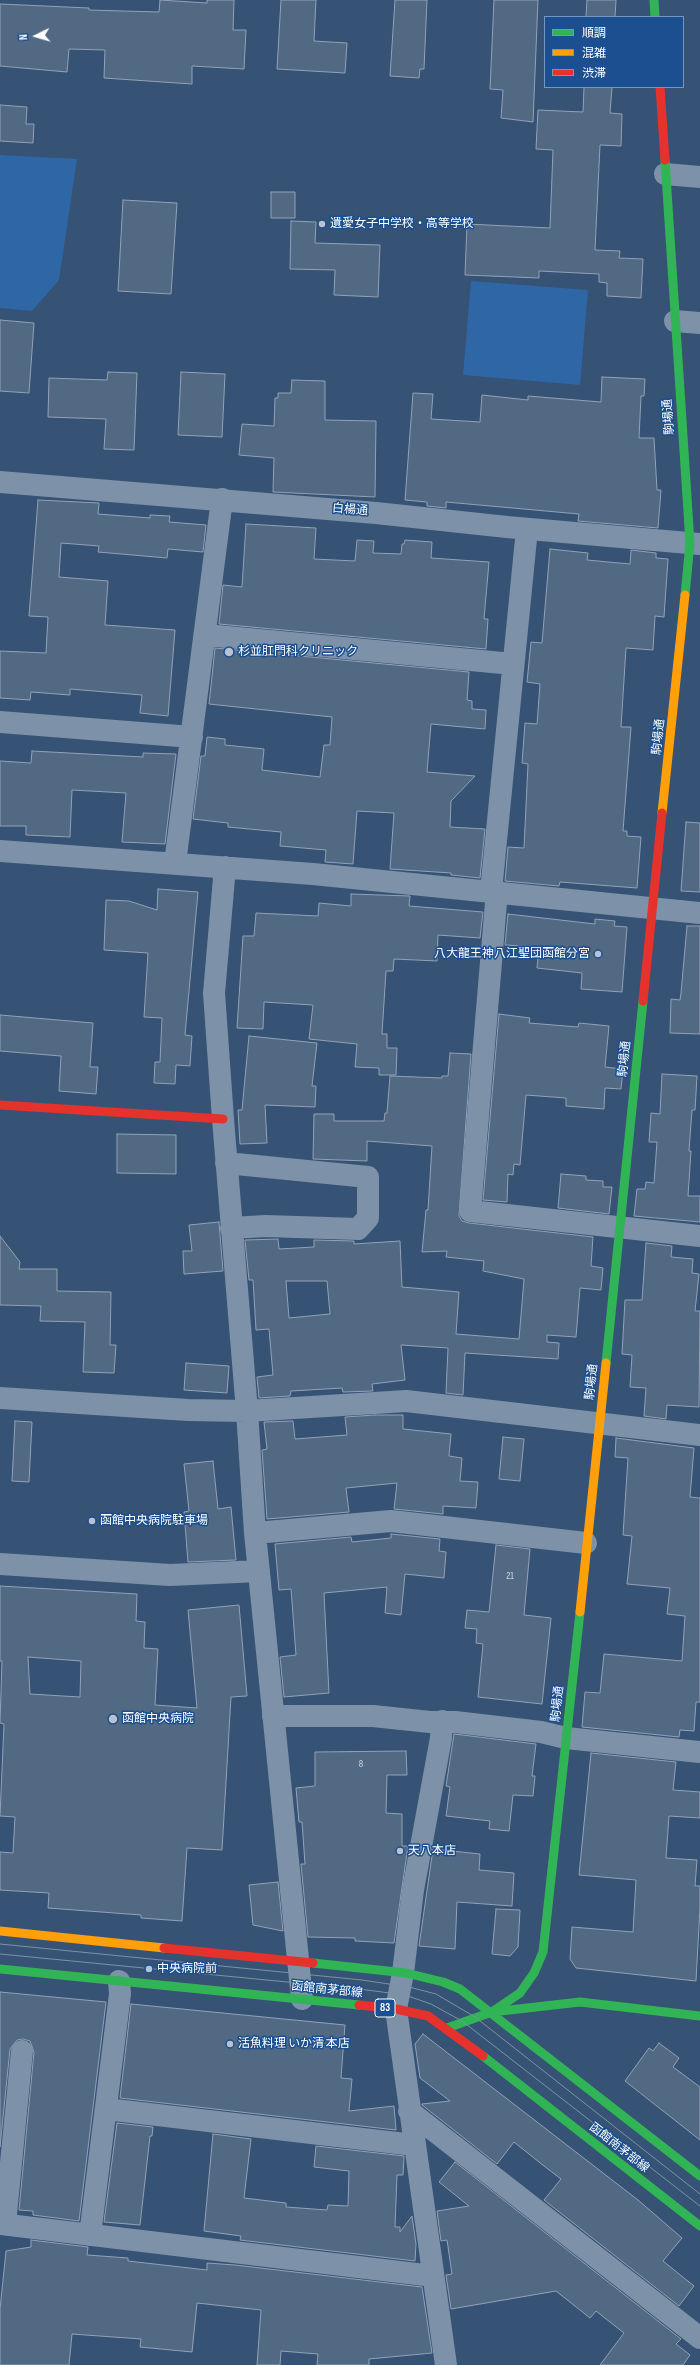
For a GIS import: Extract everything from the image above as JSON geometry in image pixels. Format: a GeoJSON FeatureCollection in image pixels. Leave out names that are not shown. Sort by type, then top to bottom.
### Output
{"type":"FeatureCollection","features":[{"type":"Feature","properties":{"kind":"street"},"geometry":{"type":"LineString","coordinates":[[654,0],[655,16]]}},
{"type":"Feature","properties":{"kind":"street","name":"駒場通"},"geometry":{"type":"LineString","coordinates":[[492,2012],[520,1993],[534,1973],[543,1952],[600,1423],[619,1227],[695,544],[674,321],[660,88]]}},
{"type":"Feature","properties":{"kind":"street"},"geometry":{"type":"LineString","coordinates":[[665,174],[700,177]]}},
{"type":"Feature","properties":{"kind":"street"},"geometry":{"type":"LineString","coordinates":[[674,321],[700,323]]}},
{"type":"Feature","properties":{"kind":"street","name":"白楊通"},"geometry":{"type":"LineString","coordinates":[[0,482],[376,512],[527,529],[695,544]]}},
{"type":"Feature","properties":{"kind":"street"},"geometry":{"type":"LineString","coordinates":[[175,862],[206,635],[222,499]]}},
{"type":"Feature","properties":{"kind":"street"},"geometry":{"type":"LineString","coordinates":[[527,529],[512,664],[470,1211],[700,1236]]}},
{"type":"Feature","properties":{"kind":"street"},"geometry":{"type":"LineString","coordinates":[[206,635],[512,664]]}},
{"type":"Feature","properties":{"kind":"street"},"geometry":{"type":"LineString","coordinates":[[0,722],[192,737]]}},
{"type":"Feature","properties":{"kind":"street"},"geometry":{"type":"LineString","coordinates":[[0,851],[175,862],[494,891],[700,913]]}},
{"type":"Feature","properties":{"kind":"street"},"geometry":{"type":"LineString","coordinates":[[225,867],[214,993],[222,1119],[247,1411],[255,1533],[302,1999]]}},
{"type":"Feature","properties":{"kind":"street"},"geometry":{"type":"LineString","coordinates":[[0,1105],[222,1119]]}},
{"type":"Feature","properties":{"kind":"street"},"geometry":{"type":"LineString","coordinates":[[226,1163],[368,1177],[368,1218],[358,1229],[266,1226],[231,1228]]}},
{"type":"Feature","properties":{"kind":"street"},"geometry":{"type":"LineString","coordinates":[[0,1398],[188,1410],[247,1411],[406,1401],[700,1434]]}},
{"type":"Feature","properties":{"kind":"street"},"geometry":{"type":"LineString","coordinates":[[255,1533],[391,1521],[586,1543]]}},
{"type":"Feature","properties":{"kind":"street"},"geometry":{"type":"LineString","coordinates":[[0,1564],[170,1575],[259,1572]]}},
{"type":"Feature","properties":{"kind":"street"},"geometry":{"type":"LineString","coordinates":[[273,1716],[373,1716],[430,1722],[442,1721],[541,1732],[566,1738],[700,1752]]}},
{"type":"Feature","properties":{"kind":"street"},"geometry":{"type":"LineString","coordinates":[[442,1721],[441,1738],[412,1890],[403,1973],[396,2008],[409,2111],[446,2365]]}},
{"type":"Feature","properties":{"kind":"street"},"geometry":{"type":"LineString","coordinates":[[0,1931],[403,1973],[442,1982],[460,1990],[492,2012],[700,2176]]}},
{"type":"Feature","properties":{"kind":"street","name":"函館南茅部線"},"geometry":{"type":"LineString","coordinates":[[0,1969],[396,2008],[428,2016],[447,2028],[700,2226]]}},
{"type":"Feature","properties":{"kind":"street"},"geometry":{"type":"LineString","coordinates":[[90,2235],[106,2109],[119,1981]]}},
{"type":"Feature","properties":{"kind":"street"},"geometry":{"type":"LineString","coordinates":[[447,2028],[462,2021],[492,2012],[580,2002],[700,2014]]}},
{"type":"Feature","properties":{"kind":"street"},"geometry":{"type":"LineString","coordinates":[[22,2051],[2,2224],[433,2276]]}},
{"type":"Feature","properties":{"kind":"street"},"geometry":{"type":"LineString","coordinates":[[106,2109],[414,2145]]}},
{"type":"Feature","properties":{"kind":"street"},"geometry":{"type":"LineString","coordinates":[[409,2111],[700,2338]]}},
{"type":"Feature","properties":{"kind":"shaded area"},"geometry":{"type":"Polygon","coordinates":[[[0,155],[77,159],[59,280],[32,311],[0,308],[0,155]]]}},
{"type":"Feature","properties":{"kind":"shaded area"},"geometry":{"type":"Polygon","coordinates":[[[471,281],[588,290],[580,385],[463,375],[471,281]]]}},
{"type":"Feature","properties":{"kind":"building"},"geometry":{"type":"Polygon","coordinates":[[[160,0],[207,3],[207,0],[234,0],[233,30],[246,30],[244,69],[192,66],[192,84],[104,78],[105,50],[69,49],[67,72],[0,66],[0,4],[89,8],[89,10],[159,12],[160,0]]]}},
{"type":"Feature","properties":{"kind":"building"},"geometry":{"type":"Polygon","coordinates":[[[281,0],[316,0],[314,41],[347,43],[345,73],[277,69],[281,0]]]}},
{"type":"Feature","properties":{"kind":"building"},"geometry":{"type":"Polygon","coordinates":[[[395,0],[427,0],[424,69],[420,69],[419,78],[390,76],[395,0]]]}},
{"type":"Feature","properties":{"kind":"building"},"geometry":{"type":"Polygon","coordinates":[[[494,0],[538,0],[533,122],[501,118],[503,90],[490,89],[494,0]]]}},
{"type":"Feature","properties":{"kind":"building"},"geometry":{"type":"Polygon","coordinates":[[[587,0],[616,0],[615,16],[586,16],[587,0]]]}},
{"type":"Feature","properties":{"kind":"building"},"geometry":{"type":"Polygon","coordinates":[[[584,88],[612,88],[610,113],[622,114],[621,146],[600,145],[595,250],[620,251],[619,258],[643,259],[641,298],[607,296],[607,283],[599,282],[599,274],[539,271],[539,278],[465,275],[467,224],[550,228],[553,150],[536,149],[538,110],[583,112],[584,88]]]}},
{"type":"Feature","properties":{"kind":"building"},"geometry":{"type":"Polygon","coordinates":[[[0,105],[27,107],[26,124],[34,124],[33,143],[0,141],[0,105]]]}},
{"type":"Feature","properties":{"kind":"building"},"geometry":{"type":"Polygon","coordinates":[[[271,192],[295,192],[295,218],[271,218],[271,192]]]}},
{"type":"Feature","properties":{"kind":"building"},"geometry":{"type":"Polygon","coordinates":[[[123,200],[177,203],[171,294],[118,291],[123,200]]]}},
{"type":"Feature","properties":{"kind":"building"},"geometry":{"type":"Polygon","coordinates":[[[291,221],[316,222],[315,243],[380,245],[378,297],[334,295],[335,270],[290,269],[291,221]]]}},
{"type":"Feature","properties":{"kind":"building"},"geometry":{"type":"Polygon","coordinates":[[[0,320],[34,323],[29,393],[0,391],[0,320]]]}},
{"type":"Feature","properties":{"kind":"building"},"geometry":{"type":"Polygon","coordinates":[[[108,372],[137,373],[134,450],[104,449],[106,419],[48,417],[49,378],[107,380],[108,372]]]}},
{"type":"Feature","properties":{"kind":"building"},"geometry":{"type":"Polygon","coordinates":[[[181,372],[225,374],[222,437],[178,435],[181,372]]]}},
{"type":"Feature","properties":{"kind":"building"},"geometry":{"type":"Polygon","coordinates":[[[602,377],[645,379],[644,396],[641,396],[639,438],[654,438],[657,490],[661,490],[658,528],[578,521],[579,514],[446,502],[446,508],[427,506],[427,502],[405,500],[413,393],[433,394],[431,419],[480,422],[482,395],[528,400],[528,396],[601,402],[602,377]]]}},
{"type":"Feature","properties":{"kind":"building"},"geometry":{"type":"Polygon","coordinates":[[[292,380],[325,381],[325,420],[376,421],[375,497],[273,492],[274,458],[239,455],[242,424],[274,426],[275,398],[278,398],[278,393],[291,393],[292,380]]]}},
{"type":"Feature","properties":{"kind":"building"},"geometry":{"type":"Polygon","coordinates":[[[38,500],[99,503],[98,514],[150,518],[150,515],[170,516],[169,522],[206,525],[203,552],[168,549],[167,558],[98,552],[99,546],[61,543],[59,577],[108,581],[105,625],[175,630],[168,716],[140,713],[142,695],[70,689],[70,695],[31,692],[30,700],[0,698],[0,651],[46,653],[48,617],[29,616],[38,500]]]}},
{"type":"Feature","properties":{"kind":"building"},"geometry":{"type":"Polygon","coordinates":[[[246,524],[316,528],[314,559],[355,561],[357,540],[374,541],[373,553],[401,554],[402,544],[404,544],[405,540],[432,542],[431,558],[489,562],[484,619],[488,619],[486,649],[219,624],[223,585],[242,587],[246,524]]]}},
{"type":"Feature","properties":{"kind":"building"},"geometry":{"type":"Polygon","coordinates":[[[550,549],[588,553],[587,560],[630,564],[631,550],[656,553],[656,558],[668,559],[664,617],[655,616],[653,650],[626,648],[621,727],[631,727],[623,831],[627,831],[627,836],[641,837],[637,888],[560,882],[559,886],[505,881],[508,847],[524,848],[528,764],[522,763],[525,723],[537,724],[540,684],[527,682],[531,642],[542,643],[550,549]]]}},
{"type":"Feature","properties":{"kind":"building"},"geometry":{"type":"Polygon","coordinates":[[[215,648],[469,672],[467,700],[472,701],[472,709],[486,710],[485,729],[431,724],[427,772],[475,776],[451,801],[450,827],[485,829],[480,878],[451,875],[451,873],[390,869],[394,813],[357,811],[353,864],[325,862],[326,850],[280,846],[281,832],[228,827],[228,823],[193,819],[201,756],[205,756],[207,737],[225,739],[225,745],[264,749],[262,770],[320,777],[324,745],[330,745],[332,717],[209,704],[215,648]]]}},
{"type":"Feature","properties":{"kind":"building"},"geometry":{"type":"Polygon","coordinates":[[[32,751],[143,757],[143,753],[176,754],[165,844],[122,842],[126,793],[72,790],[70,837],[26,835],[26,826],[0,826],[0,761],[31,763],[32,751]]]}},
{"type":"Feature","properties":{"kind":"building"},"geometry":{"type":"Polygon","coordinates":[[[686,822],[700,823],[700,892],[681,891],[686,822]]]}},
{"type":"Feature","properties":{"kind":"building"},"geometry":{"type":"Polygon","coordinates":[[[158,889],[198,892],[185,1035],[192,1036],[190,1066],[176,1065],[175,1084],[154,1083],[155,1062],[160,1062],[162,1018],[144,1017],[148,953],[104,950],[106,900],[129,901],[157,910],[158,889]]]}},
{"type":"Feature","properties":{"kind":"building"},"geometry":{"type":"Polygon","coordinates":[[[351,894],[410,896],[409,906],[483,912],[480,938],[438,935],[437,961],[394,959],[393,971],[386,971],[382,1034],[387,1034],[387,1048],[397,1048],[396,1075],[379,1075],[379,1068],[355,1067],[357,1044],[309,1039],[313,1005],[264,1002],[263,1029],[237,1028],[243,936],[254,936],[256,913],[318,916],[319,903],[351,906],[351,894]]]}},
{"type":"Feature","properties":{"kind":"building"},"geometry":{"type":"Polygon","coordinates":[[[508,914],[595,924],[595,919],[615,921],[614,926],[627,927],[622,992],[581,989],[582,973],[537,968],[539,947],[505,945],[508,914]]]}},
{"type":"Feature","properties":{"kind":"building"},"geometry":{"type":"Polygon","coordinates":[[[687,926],[700,926],[700,1034],[670,1033],[671,999],[680,1000],[687,926]]]}},
{"type":"Feature","properties":{"kind":"building"},"geometry":{"type":"Polygon","coordinates":[[[499,1014],[530,1018],[529,1023],[578,1027],[579,1023],[609,1026],[605,1067],[623,1069],[621,1089],[605,1088],[604,1109],[566,1106],[566,1098],[526,1095],[520,1165],[514,1164],[513,1175],[508,1174],[507,1202],[483,1200],[499,1014]]]}},
{"type":"Feature","properties":{"kind":"building"},"geometry":{"type":"Polygon","coordinates":[[[0,1015],[93,1023],[90,1067],[98,1067],[96,1094],[59,1091],[61,1056],[0,1051],[0,1015]]]}},
{"type":"Feature","properties":{"kind":"building"},"geometry":{"type":"Polygon","coordinates":[[[249,1036],[317,1043],[312,1086],[316,1086],[315,1107],[265,1105],[267,1143],[240,1144],[238,1110],[242,1110],[249,1036]]]}},
{"type":"Feature","properties":{"kind":"building"},"geometry":{"type":"Polygon","coordinates":[[[450,1053],[471,1054],[459,1216],[462,1221],[593,1237],[591,1266],[603,1268],[601,1290],[580,1288],[576,1337],[547,1335],[547,1342],[559,1343],[558,1359],[465,1353],[463,1395],[446,1393],[448,1348],[401,1345],[405,1380],[372,1384],[373,1391],[343,1392],[342,1388],[291,1391],[290,1396],[259,1398],[257,1377],[273,1375],[269,1329],[256,1330],[253,1280],[249,1280],[245,1240],[278,1239],[279,1249],[314,1247],[314,1240],[354,1241],[354,1244],[400,1241],[402,1287],[459,1292],[456,1334],[519,1339],[524,1279],[483,1271],[484,1261],[446,1257],[447,1251],[422,1252],[426,1210],[428,1210],[432,1146],[367,1141],[367,1161],[313,1159],[314,1114],[334,1114],[334,1121],[384,1121],[385,1113],[387,1113],[390,1076],[442,1078],[442,1076],[448,1076],[450,1053]],[[286,1281],[289,1318],[330,1314],[327,1281],[286,1281]]]}},
{"type":"Feature","properties":{"kind":"building"},"geometry":{"type":"Polygon","coordinates":[[[662,1074],[697,1076],[695,1110],[692,1110],[688,1196],[700,1196],[700,1222],[634,1216],[637,1189],[645,1189],[646,1182],[654,1183],[657,1142],[649,1142],[651,1113],[660,1114],[662,1074]]]}},
{"type":"Feature","properties":{"kind":"building"},"geometry":{"type":"Polygon","coordinates":[[[117,1134],[176,1135],[176,1174],[117,1173],[117,1134]]]}},
{"type":"Feature","properties":{"kind":"building"},"geometry":{"type":"Polygon","coordinates":[[[561,1174],[586,1176],[586,1180],[603,1181],[603,1187],[612,1187],[609,1214],[558,1208],[561,1174]]]}},
{"type":"Feature","properties":{"kind":"building"},"geometry":{"type":"Polygon","coordinates":[[[219,1222],[223,1271],[184,1274],[183,1251],[192,1251],[189,1225],[219,1222]]]}},
{"type":"Feature","properties":{"kind":"building"},"geometry":{"type":"Polygon","coordinates":[[[0,1236],[20,1262],[19,1269],[57,1269],[57,1291],[111,1292],[110,1345],[116,1345],[114,1373],[83,1372],[85,1322],[40,1321],[41,1306],[0,1305],[0,1236]]]}},
{"type":"Feature","properties":{"kind":"building"},"geometry":{"type":"Polygon","coordinates":[[[646,1243],[672,1246],[671,1257],[693,1259],[692,1273],[699,1274],[695,1311],[700,1311],[699,1407],[667,1405],[666,1419],[644,1416],[646,1388],[630,1387],[632,1355],[622,1354],[625,1300],[642,1300],[646,1243]]]}},
{"type":"Feature","properties":{"kind":"building"},"geometry":{"type":"Polygon","coordinates":[[[186,1363],[229,1366],[227,1393],[184,1390],[186,1363]]]}},
{"type":"Feature","properties":{"kind":"building"},"geometry":{"type":"Polygon","coordinates":[[[403,1415],[403,1429],[451,1434],[449,1456],[462,1458],[460,1481],[478,1482],[476,1508],[443,1506],[443,1514],[394,1509],[397,1483],[346,1488],[349,1512],[267,1519],[262,1450],[267,1449],[264,1422],[293,1421],[295,1439],[347,1435],[345,1417],[403,1415]]]}},
{"type":"Feature","properties":{"kind":"building"},"geometry":{"type":"Polygon","coordinates":[[[15,1421],[32,1422],[29,1482],[12,1481],[15,1421]]]}},
{"type":"Feature","properties":{"kind":"building"},"geometry":{"type":"Polygon","coordinates":[[[503,1437],[524,1439],[520,1481],[499,1479],[503,1437]]]}},
{"type":"Feature","properties":{"kind":"building"},"geometry":{"type":"Polygon","coordinates":[[[616,1438],[694,1448],[690,1497],[700,1498],[700,1702],[696,1702],[694,1731],[680,1730],[679,1737],[582,1727],[585,1692],[600,1693],[604,1654],[682,1661],[685,1616],[667,1614],[670,1588],[627,1584],[632,1536],[623,1535],[628,1458],[615,1457],[616,1438]]]}},
{"type":"Feature","properties":{"kind":"building"},"geometry":{"type":"Polygon","coordinates":[[[213,1461],[218,1509],[231,1507],[236,1560],[188,1562],[184,1512],[189,1511],[184,1464],[213,1461]]]}},
{"type":"Feature","properties":{"kind":"building"},"geometry":{"type":"Polygon","coordinates":[[[391,1534],[440,1539],[439,1551],[446,1552],[444,1578],[405,1574],[401,1615],[385,1613],[387,1587],[324,1593],[329,1693],[284,1697],[280,1657],[296,1655],[291,1589],[279,1590],[275,1544],[351,1537],[352,1542],[391,1538],[391,1534]]]}},
{"type":"Feature","properties":{"kind":"building"},"geometry":{"type":"Polygon","coordinates":[[[496,1545],[530,1549],[524,1615],[551,1618],[542,1704],[478,1697],[483,1644],[476,1643],[477,1629],[465,1628],[467,1610],[489,1612],[496,1545]]]}},
{"type":"Feature","properties":{"kind":"building","name":"函館中央病院"},"geometry":{"type":"Polygon","coordinates":[[[0,1586],[137,1594],[136,1621],[145,1622],[144,1648],[158,1649],[155,1705],[197,1708],[188,1610],[239,1605],[247,1696],[231,1697],[222,1850],[187,1848],[182,1921],[141,1918],[141,1915],[48,1908],[49,1893],[0,1890],[0,1852],[13,1853],[15,1817],[0,1816],[4,1724],[0,1723],[2,1661],[0,1661],[0,1586]],[[28,1657],[30,1694],[80,1697],[81,1661],[28,1657]]]}},
{"type":"Feature","properties":{"kind":"building"},"geometry":{"type":"Polygon","coordinates":[[[454,1734],[536,1744],[532,1776],[535,1776],[533,1796],[513,1795],[509,1831],[489,1829],[490,1821],[446,1816],[450,1787],[446,1786],[454,1734]]]}},
{"type":"Feature","properties":{"kind":"building"},"geometry":{"type":"Polygon","coordinates":[[[406,1751],[407,1775],[387,1775],[386,1813],[402,1814],[402,1846],[408,1846],[394,1943],[355,1941],[355,1938],[308,1937],[301,1864],[305,1864],[302,1822],[299,1822],[296,1788],[315,1786],[315,1752],[406,1751]]]}},
{"type":"Feature","properties":{"kind":"building"},"geometry":{"type":"Polygon","coordinates":[[[591,1753],[676,1762],[673,1790],[700,1792],[700,1818],[669,1816],[666,1858],[697,1860],[695,1886],[700,1886],[700,1907],[696,1981],[576,1968],[570,1959],[572,1927],[633,1932],[636,1880],[579,1875],[591,1753]]]}},
{"type":"Feature","properties":{"kind":"building"},"geometry":{"type":"Polygon","coordinates":[[[433,1849],[480,1854],[479,1870],[514,1873],[512,1906],[457,1902],[455,1949],[419,1946],[433,1849]]]}},
{"type":"Feature","properties":{"kind":"building"},"geometry":{"type":"Polygon","coordinates":[[[278,1882],[283,1931],[253,1925],[249,1885],[278,1882]]]}},
{"type":"Feature","properties":{"kind":"building"},"geometry":{"type":"Polygon","coordinates":[[[496,1909],[520,1910],[518,1947],[510,1956],[492,1954],[496,1909]]]}},
{"type":"Feature","properties":{"kind":"building"},"geometry":{"type":"Polygon","coordinates":[[[0,1992],[106,2002],[79,2221],[33,2215],[33,2211],[19,2210],[34,2052],[30,2041],[23,2039],[17,2040],[10,2049],[0,2147],[0,1992]]]}},
{"type":"Feature","properties":{"kind":"building"},"geometry":{"type":"Polygon","coordinates":[[[131,2004],[345,2025],[341,2078],[352,2079],[349,2111],[394,2106],[396,2130],[120,2098],[131,2004]]]}},
{"type":"Feature","properties":{"kind":"building"},"geometry":{"type":"Polygon","coordinates":[[[423,2034],[638,2200],[682,2238],[663,2261],[694,2286],[679,2306],[544,2200],[561,2179],[514,2142],[497,2164],[422,2105],[450,2101],[420,2078],[415,2044],[423,2034]]]}},
{"type":"Feature","properties":{"kind":"building"},"geometry":{"type":"Polygon","coordinates":[[[659,2043],[679,2058],[673,2067],[700,2087],[700,2140],[625,2081],[649,2048],[653,2051],[659,2043]]]}},
{"type":"Feature","properties":{"kind":"building"},"geometry":{"type":"Polygon","coordinates":[[[117,2123],[153,2127],[152,2136],[150,2136],[140,2225],[104,2222],[117,2123]]]}},
{"type":"Feature","properties":{"kind":"building"},"geometry":{"type":"Polygon","coordinates":[[[213,2134],[251,2139],[244,2198],[286,2203],[286,2207],[327,2210],[328,2205],[348,2206],[349,2171],[314,2167],[316,2146],[404,2156],[403,2175],[397,2175],[395,2227],[400,2227],[400,2232],[412,2216],[416,2244],[415,2261],[240,2240],[241,2236],[204,2231],[213,2134]]]}},
{"type":"Feature","properties":{"kind":"building"},"geometry":{"type":"Polygon","coordinates":[[[455,2162],[681,2339],[676,2344],[690,2355],[683,2365],[600,2365],[624,2333],[596,2311],[590,2318],[556,2291],[451,2309],[446,2275],[452,2274],[447,2240],[441,2241],[437,2211],[469,2206],[439,2182],[455,2162]]]}},
{"type":"Feature","properties":{"kind":"building"},"geometry":{"type":"Polygon","coordinates":[[[31,2240],[88,2247],[87,2255],[128,2258],[128,2261],[207,2270],[207,2263],[235,2265],[422,2287],[432,2353],[369,2359],[369,2365],[317,2365],[318,2354],[281,2351],[280,2365],[257,2365],[261,2310],[197,2303],[192,2352],[140,2347],[141,2339],[72,2334],[69,2365],[0,2365],[0,2309],[6,2251],[31,2247],[31,2240]]]}},
{"type":"Feature","properties":{"kind":"tram line"},"geometry":{"type":"LineString","coordinates":[[0,1944],[362,1980],[409,1987],[436,1994],[475,2017],[700,2194]]}},
{"type":"Feature","properties":{"kind":"tram line"},"geometry":{"type":"LineString","coordinates":[[0,1954],[359,1989],[405,1995],[431,2004],[462,2021],[700,2206]]}},
{"type":"Feature","properties":{"kind":"traffic: fast"},"geometry":{"type":"LineString","coordinates":[[654,0],[655,16]]}},
{"type":"Feature","properties":{"kind":"traffic: fast"},"geometry":{"type":"LineString","coordinates":[[665,160],[690,543],[685,595]]}},
{"type":"Feature","properties":{"kind":"traffic: fast"},"geometry":{"type":"LineString","coordinates":[[606,1363],[643,1001]]}},
{"type":"Feature","properties":{"kind":"traffic: fast"},"geometry":{"type":"LineString","coordinates":[[492,2012],[520,1993],[534,1973],[543,1952],[580,1612]]}},
{"type":"Feature","properties":{"kind":"traffic: fast"},"geometry":{"type":"LineString","coordinates":[[313,1963],[406,1973],[443,1982],[460,1989],[700,2176]]}},
{"type":"Feature","properties":{"kind":"traffic: fast"},"geometry":{"type":"LineString","coordinates":[[0,1969],[359,2005]]}},
{"type":"Feature","properties":{"kind":"traffic: fast"},"geometry":{"type":"LineString","coordinates":[[447,2028],[492,2012],[580,2002],[700,2016]]}},
{"type":"Feature","properties":{"kind":"traffic: fast"},"geometry":{"type":"LineString","coordinates":[[483,2056],[700,2226]]}},
{"type":"Feature","properties":{"kind":"traffic: slow"},"geometry":{"type":"LineString","coordinates":[[662,813],[685,595]]}},
{"type":"Feature","properties":{"kind":"traffic: slow"},"geometry":{"type":"LineString","coordinates":[[580,1612],[606,1363]]}},
{"type":"Feature","properties":{"kind":"traffic: slow"},"geometry":{"type":"LineString","coordinates":[[0,1931],[164,1948]]}},
{"type":"Feature","properties":{"kind":"traffic: jam"},"geometry":{"type":"LineString","coordinates":[[660,88],[665,160]]}},
{"type":"Feature","properties":{"kind":"traffic: jam"},"geometry":{"type":"LineString","coordinates":[[643,1001],[662,813]]}},
{"type":"Feature","properties":{"kind":"traffic: jam"},"geometry":{"type":"LineString","coordinates":[[0,1105],[223,1119]]}},
{"type":"Feature","properties":{"kind":"traffic: jam"},"geometry":{"type":"LineString","coordinates":[[164,1948],[313,1963]]}},
{"type":"Feature","properties":{"kind":"traffic: jam"},"geometry":{"type":"LineString","coordinates":[[359,2005],[396,2009],[428,2016],[483,2056]]}},
{"type":"Feature","properties":{"kind":"place","name":"遺愛女子中学校・高等学校"},"geometry":{"type":"Point","coordinates":[322,224]}},
{"type":"Feature","properties":{"kind":"place","name":"杉並肛門科クリニック"},"geometry":{"type":"Point","coordinates":[229,652]}},
{"type":"Feature","properties":{"kind":"place","name":"八大龍王神八江聖団函館分宮"},"geometry":{"type":"Point","coordinates":[598,954]}},
{"type":"Feature","properties":{"kind":"place","name":"函館中央病院駐車場"},"geometry":{"type":"Point","coordinates":[92,1521]}},
{"type":"Feature","properties":{"kind":"place","name":"函館中央病院"},"geometry":{"type":"Point","coordinates":[113,1719]}},
{"type":"Feature","properties":{"kind":"place","name":"天八本店"},"geometry":{"type":"Point","coordinates":[400,1851]}},
{"type":"Feature","properties":{"kind":"place","name":"中央病院前"},"geometry":{"type":"Point","coordinates":[149,1969]}},
{"type":"Feature","properties":{"kind":"place","name":"活魚料理 いか清 本店"},"geometry":{"type":"Point","coordinates":[230,2044]}}]}
